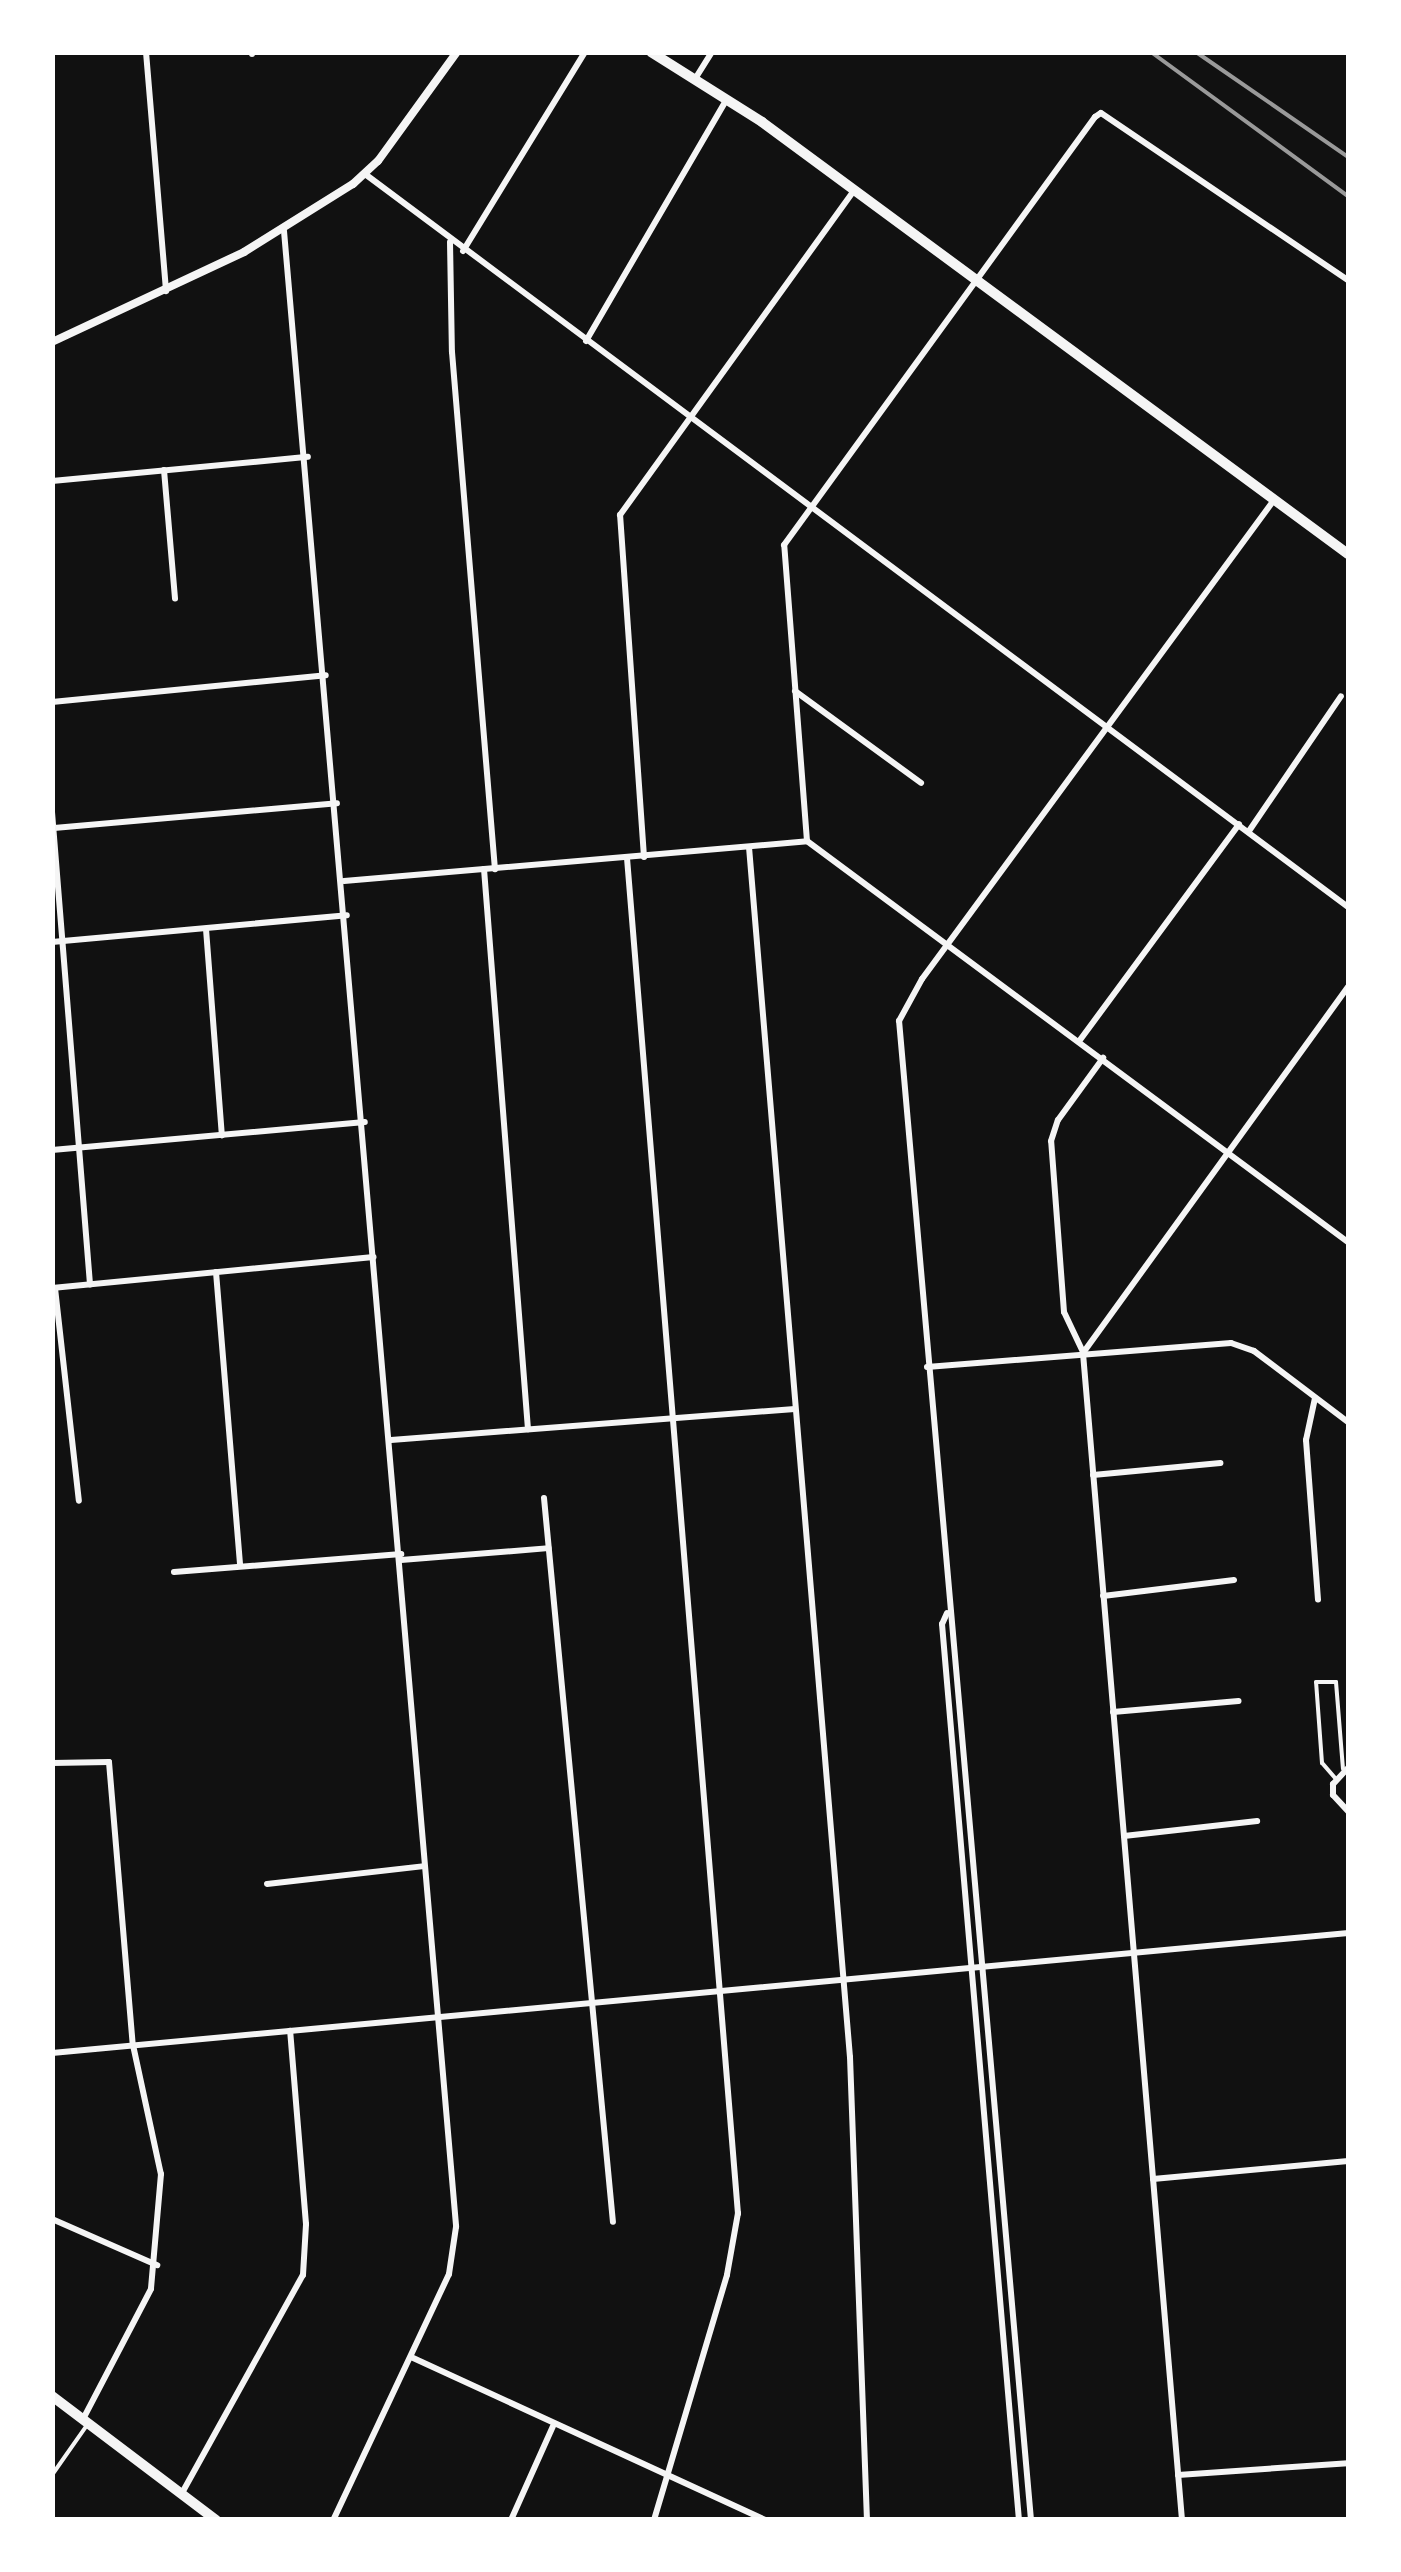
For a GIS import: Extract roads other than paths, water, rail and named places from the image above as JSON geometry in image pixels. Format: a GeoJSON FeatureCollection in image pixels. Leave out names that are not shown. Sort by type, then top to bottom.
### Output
{"type":"FeatureCollection","features":[{"type":"Feature","properties":{"kind":"main road"},"geometry":{"type":"LineString","coordinates":[[650,52],[727,98],[855,189],[1348,554]]}},
{"type":"Feature","properties":{"kind":"main road"},"geometry":{"type":"LineString","coordinates":[[52,2396],[216,2520]]}},
{"type":"Feature","properties":{"kind":"street"},"geometry":{"type":"LineString","coordinates":[[146,52],[166,292]]}},
{"type":"Feature","properties":{"kind":"street"},"geometry":{"type":"LineString","coordinates":[[52,342],[166,292],[284,231],[365,174],[456,52]]}},
{"type":"Feature","properties":{"kind":"street"},"geometry":{"type":"LineString","coordinates":[[463,251],[584,52]]}},
{"type":"Feature","properties":{"kind":"street"},"geometry":{"type":"LineString","coordinates":[[695,79],[712,52]]}},
{"type":"Feature","properties":{"kind":"street"},"geometry":{"type":"LineString","coordinates":[[586,341],[727,98]]}},
{"type":"Feature","properties":{"kind":"street"},"geometry":{"type":"LineString","coordinates":[[808,842],[784,552],[810,508],[1101,112],[1348,280]]}},
{"type":"Feature","properties":{"kind":"street"},"geometry":{"type":"LineString","coordinates":[[365,174],[463,251],[1348,907]]}},
{"type":"Feature","properties":{"kind":"street"},"geometry":{"type":"LineString","coordinates":[[644,857],[618,525],[643,475],[855,189]]}},
{"type":"Feature","properties":{"kind":"street"},"geometry":{"type":"LineString","coordinates":[[284,231],[338,803],[455,2248],[411,2357],[333,2520]]}},
{"type":"Feature","properties":{"kind":"street"},"geometry":{"type":"LineString","coordinates":[[450,241],[452,352],[495,869]]}},
{"type":"Feature","properties":{"kind":"street"},"geometry":{"type":"LineString","coordinates":[[52,480],[308,457]]}},
{"type":"Feature","properties":{"kind":"street"},"geometry":{"type":"LineString","coordinates":[[164,470],[174,599]]}},
{"type":"Feature","properties":{"kind":"street"},"geometry":{"type":"LineString","coordinates":[[1032,2520],[954,1624],[948,1612],[899,1021],[948,945],[1275,500]]}},
{"type":"Feature","properties":{"kind":"street"},"geometry":{"type":"LineString","coordinates":[[52,702],[326,675]]}},
{"type":"Feature","properties":{"kind":"street"},"geometry":{"type":"LineString","coordinates":[[794,690],[921,783]]}},
{"type":"Feature","properties":{"kind":"street"},"geometry":{"type":"LineString","coordinates":[[1249,831],[1341,696]]}},
{"type":"Feature","properties":{"kind":"street"},"geometry":{"type":"LineString","coordinates":[[54,828],[338,803]]}},
{"type":"Feature","properties":{"kind":"street"},"geometry":{"type":"LineString","coordinates":[[52,812],[57,942],[81,1148],[90,1284]]}},
{"type":"Feature","properties":{"kind":"street"},"geometry":{"type":"LineString","coordinates":[[1080,1040],[1239,824]]}},
{"type":"Feature","properties":{"kind":"street"},"geometry":{"type":"LineString","coordinates":[[344,881],[808,842],[1348,1242]]}},
{"type":"Feature","properties":{"kind":"street"},"geometry":{"type":"LineString","coordinates":[[749,847],[862,2244],[867,2520]]}},
{"type":"Feature","properties":{"kind":"street"},"geometry":{"type":"LineString","coordinates":[[627,858],[737,2196],[735,2246],[654,2520]]}},
{"type":"Feature","properties":{"kind":"street"},"geometry":{"type":"LineString","coordinates":[[484,870],[528,1429]]}},
{"type":"Feature","properties":{"kind":"street"},"geometry":{"type":"LineString","coordinates":[[57,942],[347,915]]}},
{"type":"Feature","properties":{"kind":"street"},"geometry":{"type":"LineString","coordinates":[[206,929],[222,1135]]}},
{"type":"Feature","properties":{"kind":"street"},"geometry":{"type":"LineString","coordinates":[[1083,1353],[1348,987]]}},
{"type":"Feature","properties":{"kind":"street"},"geometry":{"type":"LineString","coordinates":[[1103,1058],[1058,1120],[1051,1141],[1064,1312],[1083,1353],[1182,2520]]}},
{"type":"Feature","properties":{"kind":"street"},"geometry":{"type":"LineString","coordinates":[[52,1150],[364,1122]]}},
{"type":"Feature","properties":{"kind":"street"},"geometry":{"type":"LineString","coordinates":[[79,1501],[54,1288],[374,1257]]}},
{"type":"Feature","properties":{"kind":"street"},"geometry":{"type":"LineString","coordinates":[[216,1272],[240,1566]]}},
{"type":"Feature","properties":{"kind":"street"},"geometry":{"type":"LineString","coordinates":[[927,1367],[1231,1343],[1254,1351],[1348,1422]]}},
{"type":"Feature","properties":{"kind":"street"},"geometry":{"type":"LineString","coordinates":[[1315,1398],[1306,1440],[1318,1600]]}},
{"type":"Feature","properties":{"kind":"street"},"geometry":{"type":"LineString","coordinates":[[391,1440],[795,1409]]}},
{"type":"Feature","properties":{"kind":"street"},"geometry":{"type":"LineString","coordinates":[[1093,1475],[1220,1463]]}},
{"type":"Feature","properties":{"kind":"street"},"geometry":{"type":"LineString","coordinates":[[544,1498],[613,2222]]}},
{"type":"Feature","properties":{"kind":"street"},"geometry":{"type":"LineString","coordinates":[[174,1572],[549,1548]]}},
{"type":"Feature","properties":{"kind":"street"},"geometry":{"type":"LineString","coordinates":[[1103,1596],[1234,1580]]}},
{"type":"Feature","properties":{"kind":"street"},"geometry":{"type":"LineString","coordinates":[[948,1612],[942,1624],[1019,2520]]}},
{"type":"Feature","properties":{"kind":"street"},"geometry":{"type":"LineString","coordinates":[[1113,1712],[1239,1701]]}},
{"type":"Feature","properties":{"kind":"street"},"geometry":{"type":"LineString","coordinates":[[52,1763],[109,1762],[133,2046],[161,2174],[157,2266],[142,2313],[86,2421]]}},
{"type":"Feature","properties":{"kind":"street"},"geometry":{"type":"LineString","coordinates":[[1346,1769],[1334,1782],[1333,1796],[1348,1811]]}},
{"type":"Feature","properties":{"kind":"street"},"geometry":{"type":"LineString","coordinates":[[1124,1836],[1257,1821]]}},
{"type":"Feature","properties":{"kind":"street"},"geometry":{"type":"LineString","coordinates":[[267,1884],[424,1866]]}},
{"type":"Feature","properties":{"kind":"street"},"geometry":{"type":"LineString","coordinates":[[52,2053],[1348,1933]]}},
{"type":"Feature","properties":{"kind":"street"},"geometry":{"type":"LineString","coordinates":[[182,2494],[294,2297],[305,2267],[290,2031]]}},
{"type":"Feature","properties":{"kind":"street"},"geometry":{"type":"LineString","coordinates":[[986,2142],[999,2140]]}},
{"type":"Feature","properties":{"kind":"street"},"geometry":{"type":"LineString","coordinates":[[1152,2180],[1348,2161]]}},
{"type":"Feature","properties":{"kind":"street"},"geometry":{"type":"LineString","coordinates":[[52,2218],[157,2266]]}},
{"type":"Feature","properties":{"kind":"street"},"geometry":{"type":"LineString","coordinates":[[1000,2301],[1013,2300]]}},
{"type":"Feature","properties":{"kind":"street"},"geometry":{"type":"LineString","coordinates":[[411,2357],[765,2520]]}},
{"type":"Feature","properties":{"kind":"street"},"geometry":{"type":"LineString","coordinates":[[511,2520],[554,2426]]}},
{"type":"Feature","properties":{"kind":"street"},"geometry":{"type":"LineString","coordinates":[[1178,2474],[1348,2463]]}},
{"type":"Feature","properties":{"kind":"lane"},"geometry":{"type":"LineString","coordinates":[[1334,1782],[1322,1763],[1316,1682],[1336,1682],[1346,1769]]}},
{"type":"Feature","properties":{"kind":"lane"},"geometry":{"type":"LineString","coordinates":[[52,2474],[86,2421]]}},
{"type":"Feature","properties":{"kind":"railway"},"geometry":{"type":"LineString","coordinates":[[1151,52],[1348,196]]}},
{"type":"Feature","properties":{"kind":"railway"},"geometry":{"type":"LineString","coordinates":[[1196,52],[1348,157]]}}]}
